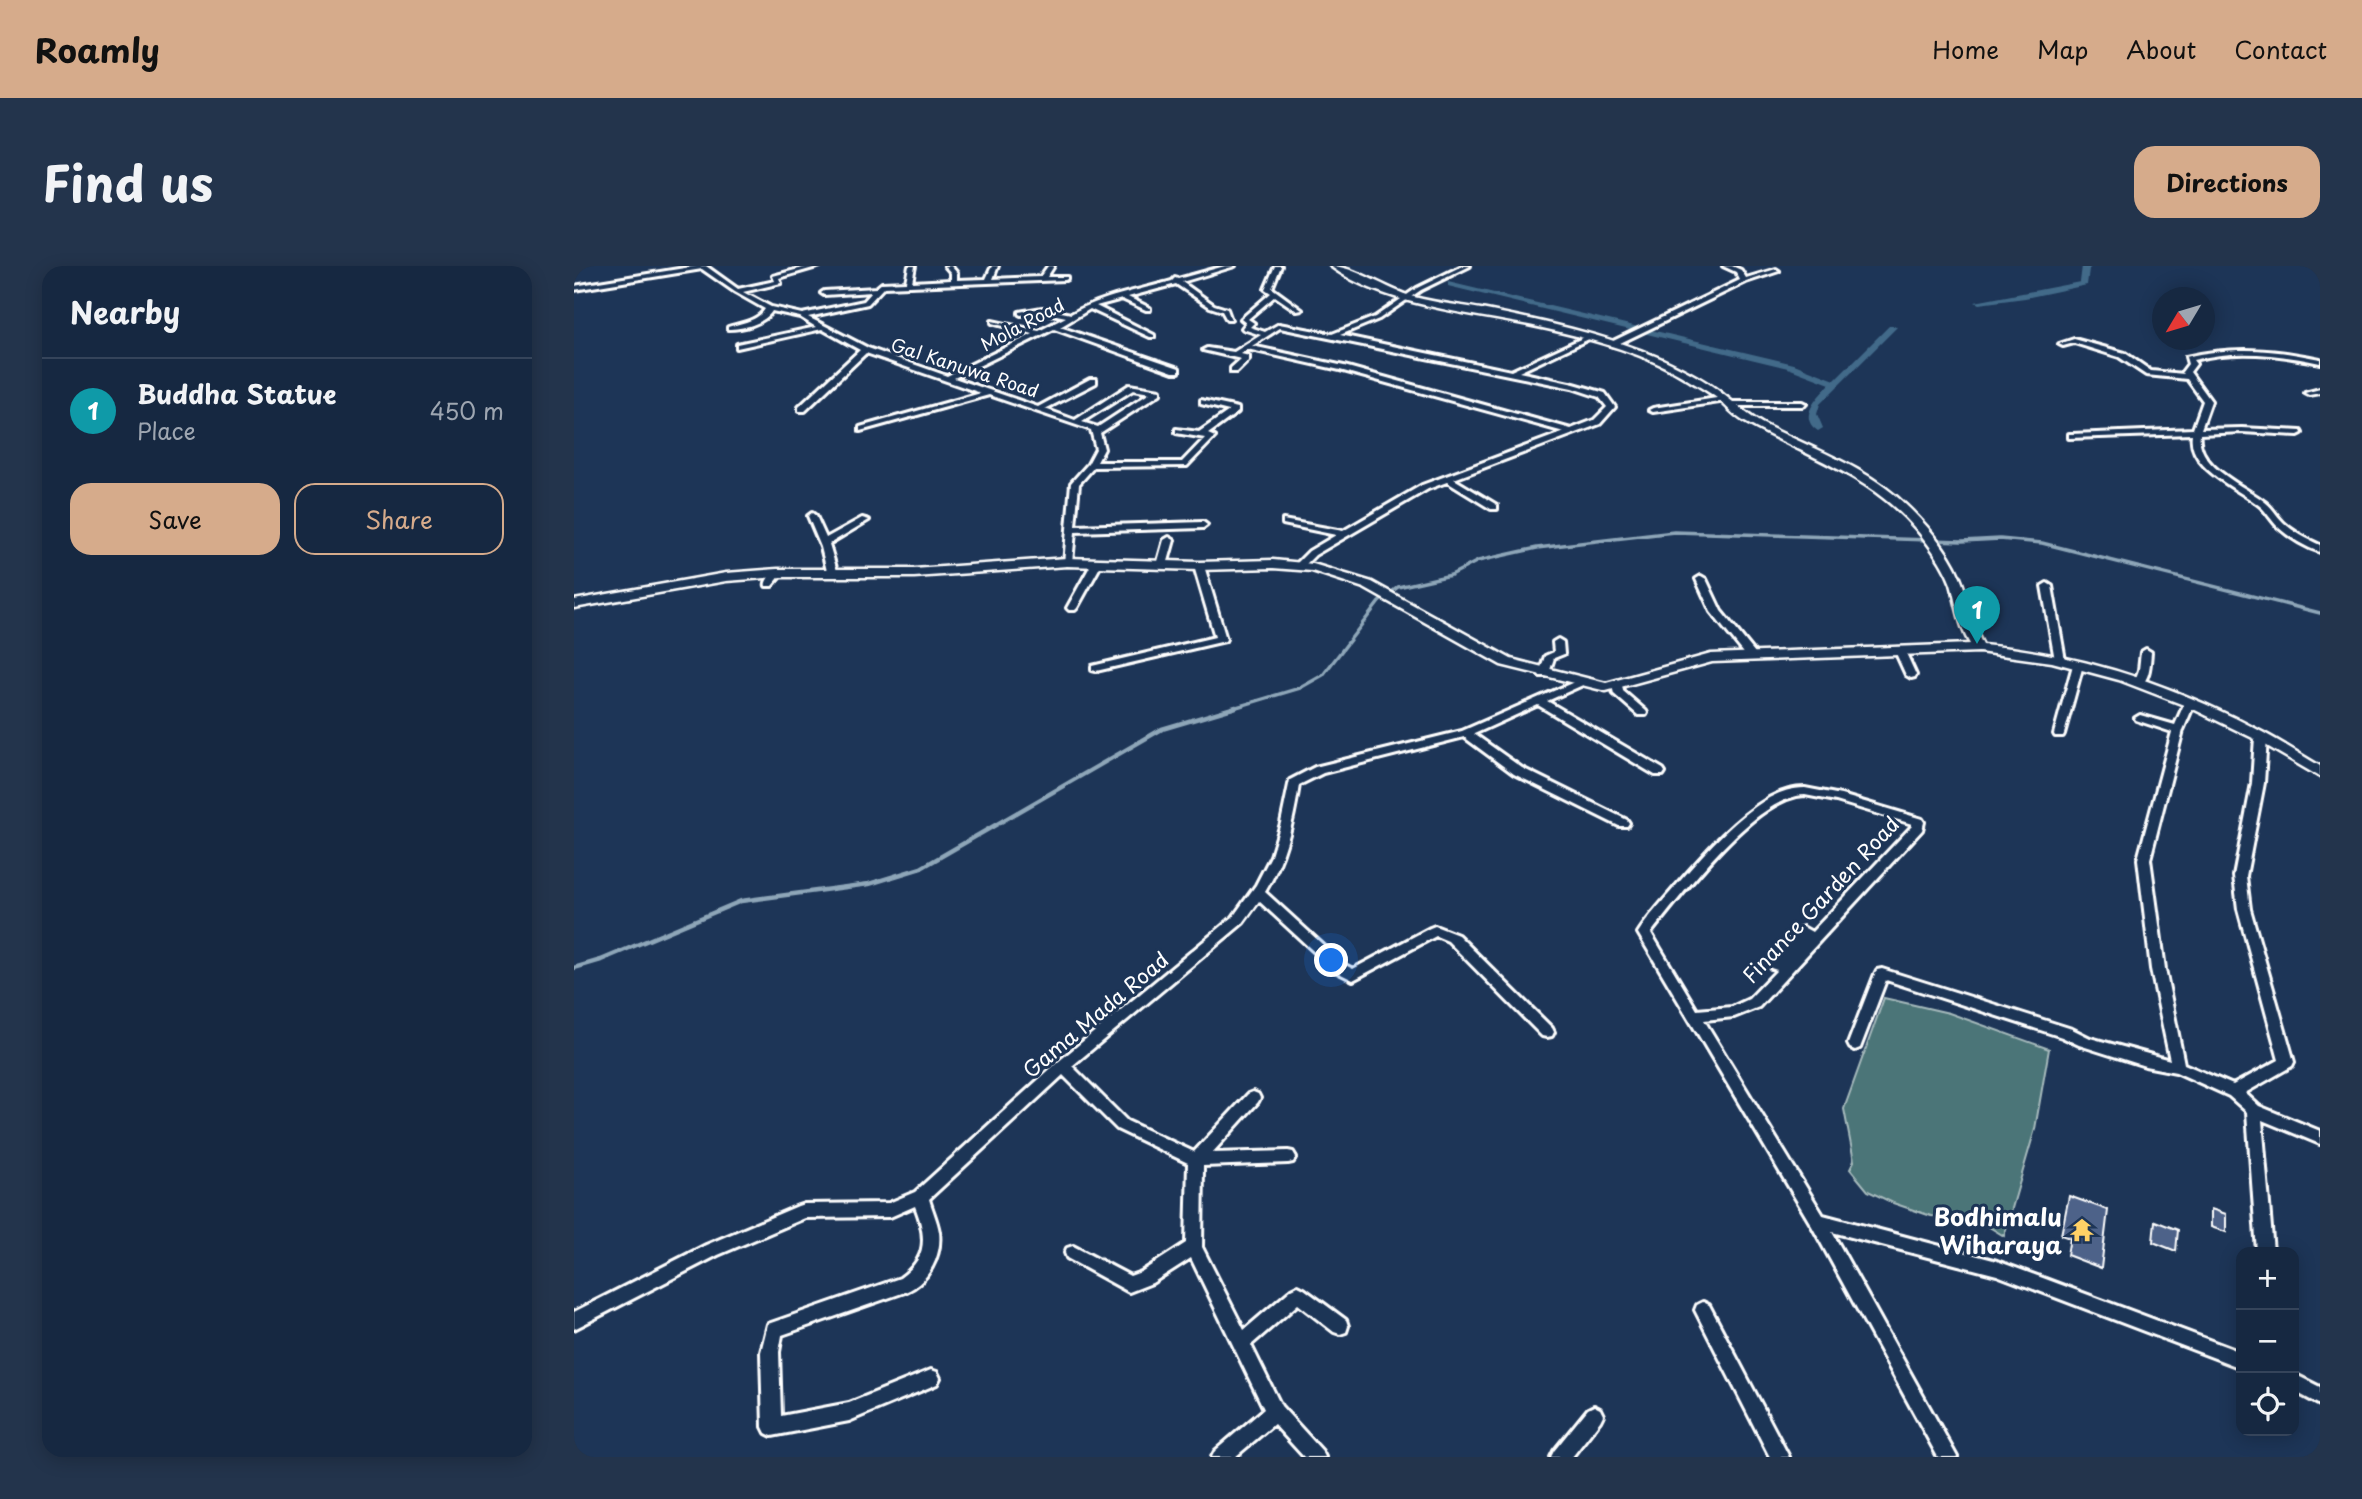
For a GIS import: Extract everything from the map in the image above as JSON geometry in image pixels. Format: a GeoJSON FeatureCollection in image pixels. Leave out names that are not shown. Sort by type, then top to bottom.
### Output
{"type":"FeatureCollection","features":[{"type":"Feature","properties":{"kind":"street"},"geometry":{"type":"LineString","coordinates":[[574,288],[702,266]]}},
{"type":"Feature","properties":{"kind":"street","name":"Gal Kanuwa Road"},"geometry":{"type":"LineString","coordinates":[[702,266],[737,291],[769,308],[803,316],[865,351],[1078,421],[1096,432]]}},
{"type":"Feature","properties":{"kind":"street"},"geometry":{"type":"LineString","coordinates":[[737,291],[779,282],[775,277],[817,266]]}},
{"type":"Feature","properties":{"kind":"street"},"geometry":{"type":"LineString","coordinates":[[909,283],[912,266]]}},
{"type":"Feature","properties":{"kind":"street"},"geometry":{"type":"LineString","coordinates":[[948,266],[954,273],[954,281]]}},
{"type":"Feature","properties":{"kind":"street"},"geometry":{"type":"LineString","coordinates":[[989,280],[995,266]]}},
{"type":"Feature","properties":{"kind":"street"},"geometry":{"type":"LineString","coordinates":[[1042,279],[1052,266]]}},
{"type":"Feature","properties":{"kind":"street","name":"Mola Road"},"geometry":{"type":"LineString","coordinates":[[948,379],[1041,334],[1090,306],[1232,266]]}},
{"type":"Feature","properties":{"kind":"street"},"geometry":{"type":"LineString","coordinates":[[1278,266],[1268,289],[1299,310]]}},
{"type":"Feature","properties":{"kind":"street"},"geometry":{"type":"LineString","coordinates":[[1334,266],[1406,298],[1589,337],[1656,361],[1727,402],[1744,418],[1884,491],[1931,539],[1955,576],[1966,629],[1979,648]]}},
{"type":"Feature","properties":{"kind":"street"},"geometry":{"type":"LineString","coordinates":[[1333,336],[1377,318],[1406,298],[1466,266]]}},
{"type":"Feature","properties":{"kind":"street"},"geometry":{"type":"LineString","coordinates":[[1726,266],[1739,271],[1744,281]]}},
{"type":"Feature","properties":{"kind":"street"},"geometry":{"type":"LineString","coordinates":[[1611,344],[1744,281],[1776,271]]}},
{"type":"Feature","properties":{"kind":"street"},"geometry":{"type":"LineString","coordinates":[[803,316],[866,303],[881,285],[1065,278]]}},
{"type":"Feature","properties":{"kind":"street"},"geometry":{"type":"LineString","coordinates":[[1175,280],[1212,306],[1225,310],[1229,319]]}},
{"type":"Feature","properties":{"kind":"street"},"geometry":{"type":"LineString","coordinates":[[824,293],[876,290]]}},
{"type":"Feature","properties":{"kind":"street"},"geometry":{"type":"LineString","coordinates":[[1266,334],[1245,328],[1251,323],[1244,319],[1275,293]]}},
{"type":"Feature","properties":{"kind":"street"},"geometry":{"type":"LineString","coordinates":[[1120,296],[1148,309]]}},
{"type":"Feature","properties":{"kind":"street"},"geometry":{"type":"LineString","coordinates":[[1090,306],[1152,336]]}},
{"type":"Feature","properties":{"kind":"street"},"geometry":{"type":"LineString","coordinates":[[730,328],[755,321],[767,314],[769,308]]}},
{"type":"Feature","properties":{"kind":"street"},"geometry":{"type":"LineString","coordinates":[[1021,313],[1042,310],[1069,316]]}},
{"type":"Feature","properties":{"kind":"street"},"geometry":{"type":"LineString","coordinates":[[994,322],[1041,334]]}},
{"type":"Feature","properties":{"kind":"street"},"geometry":{"type":"LineString","coordinates":[[1235,354],[1279,326],[1512,373],[1601,394],[1611,407],[1597,422],[1425,487],[1311,553],[1298,567]]}},
{"type":"Feature","properties":{"kind":"street"},"geometry":{"type":"LineString","coordinates":[[740,346],[819,327]]}},
{"type":"Feature","properties":{"kind":"street"},"geometry":{"type":"LineString","coordinates":[[1054,327],[1176,370]]}},
{"type":"Feature","properties":{"kind":"street"},"geometry":{"type":"LineString","coordinates":[[1512,373],[1589,337]]}},
{"type":"Feature","properties":{"kind":"street"},"geometry":{"type":"LineString","coordinates":[[2063,344],[2074,341],[2122,355],[2149,373],[2190,377]]}},
{"type":"Feature","properties":{"kind":"street"},"geometry":{"type":"LineString","coordinates":[[1246,347],[1341,368],[1573,432]]}},
{"type":"Feature","properties":{"kind":"street"},"geometry":{"type":"LineString","coordinates":[[2320,360],[2248,349],[2215,351],[2189,359],[2192,364],[2186,372],[2207,401],[2195,444],[2208,466],[2263,504],[2279,523],[2320,550]]}},
{"type":"Feature","properties":{"kind":"street"},"geometry":{"type":"LineString","coordinates":[[1207,350],[1246,358],[1234,370]]}},
{"type":"Feature","properties":{"kind":"street"},"geometry":{"type":"LineString","coordinates":[[802,409],[865,351]]}},
{"type":"Feature","properties":{"kind":"street"},"geometry":{"type":"LineString","coordinates":[[1040,409],[1093,381]]}},
{"type":"Feature","properties":{"kind":"street"},"geometry":{"type":"LineString","coordinates":[[1067,562],[1075,483],[1092,464],[1100,449],[1096,432],[1157,392],[1132,387],[1078,421]]}},
{"type":"Feature","properties":{"kind":"street"},"geometry":{"type":"LineString","coordinates":[[2309,393],[2320,391]]}},
{"type":"Feature","properties":{"kind":"street"},"geometry":{"type":"LineString","coordinates":[[863,429],[988,393]]}},
{"type":"Feature","properties":{"kind":"street"},"geometry":{"type":"LineString","coordinates":[[1201,435],[1235,410],[1203,402]]}},
{"type":"Feature","properties":{"kind":"street"},"geometry":{"type":"LineString","coordinates":[[1653,410],[1727,402],[1802,404]]}},
{"type":"Feature","properties":{"kind":"street"},"geometry":{"type":"LineString","coordinates":[[1092,464],[1177,467],[1184,464],[1211,437],[1180,431]]}},
{"type":"Feature","properties":{"kind":"street"},"geometry":{"type":"LineString","coordinates":[[2072,436],[2197,431],[2298,433]]}},
{"type":"Feature","properties":{"kind":"street"},"geometry":{"type":"LineString","coordinates":[[1447,478],[1494,507]]}},
{"type":"Feature","properties":{"kind":"street"},"geometry":{"type":"LineString","coordinates":[[812,516],[832,571]]}},
{"type":"Feature","properties":{"kind":"street"},"geometry":{"type":"LineString","coordinates":[[824,543],[865,520]]}},
{"type":"Feature","properties":{"kind":"street"},"geometry":{"type":"LineString","coordinates":[[1286,522],[1343,534]]}},
{"type":"Feature","properties":{"kind":"street"},"geometry":{"type":"LineString","coordinates":[[1071,529],[1203,525]]}},
{"type":"Feature","properties":{"kind":"street"},"geometry":{"type":"LineString","coordinates":[[1162,565],[1169,540]]}},
{"type":"Feature","properties":{"kind":"street"},"geometry":{"type":"LineString","coordinates":[[574,604],[726,577],[778,573],[914,573],[1067,562],[1313,568],[1368,585],[1506,662],[1581,682],[1617,685],[1711,658],[1751,655],[1979,648],[2022,652],[2078,665],[2190,702],[2261,737],[2320,772]]}},
{"type":"Feature","properties":{"kind":"street"},"geometry":{"type":"LineString","coordinates":[[1072,608],[1097,563]]}},
{"type":"Feature","properties":{"kind":"street"},"geometry":{"type":"LineString","coordinates":[[1096,668],[1221,639],[1199,566]]}},
{"type":"Feature","properties":{"kind":"street"},"geometry":{"type":"LineString","coordinates":[[769,584],[778,573]]}},
{"type":"Feature","properties":{"kind":"street"},"geometry":{"type":"LineString","coordinates":[[1700,579],[1716,612],[1751,655]]}},
{"type":"Feature","properties":{"kind":"street"},"geometry":{"type":"LineString","coordinates":[[2047,586],[2060,660]]}},
{"type":"Feature","properties":{"kind":"street"},"geometry":{"type":"LineString","coordinates":[[1544,674],[1550,656],[1559,654],[1558,642]]}},
{"type":"Feature","properties":{"kind":"street"},"geometry":{"type":"LineString","coordinates":[[1900,651],[1911,675]]}},
{"type":"Feature","properties":{"kind":"street"},"geometry":{"type":"LineString","coordinates":[[2138,683],[2144,670],[2146,652]]}},
{"type":"Feature","properties":{"kind":"street"},"geometry":{"type":"LineString","coordinates":[[2059,734],[2078,665]]}},
{"type":"Feature","properties":{"kind":"street","name":"Gama Mada Road"},"geometry":{"type":"LineString","coordinates":[[574,1321],[712,1250],[804,1211],[890,1210],[921,1197],[1063,1066],[1238,920],[1259,894],[1274,869],[1294,783],[1319,770],[1466,733],[1581,682]]}},
{"type":"Feature","properties":{"kind":"street"},"geometry":{"type":"LineString","coordinates":[[1617,685],[1618,692],[1642,713]]}},
{"type":"Feature","properties":{"kind":"street"},"geometry":{"type":"LineString","coordinates":[[1539,701],[1659,772]]}},
{"type":"Feature","properties":{"kind":"street"},"geometry":{"type":"LineString","coordinates":[[2178,1067],[2158,969],[2144,859],[2178,730],[2190,702]]}},
{"type":"Feature","properties":{"kind":"street"},"geometry":{"type":"LineString","coordinates":[[2140,718],[2178,730]]}},
{"type":"Feature","properties":{"kind":"street"},"geometry":{"type":"LineString","coordinates":[[1466,733],[1518,771],[1623,823]]}},
{"type":"Feature","properties":{"kind":"street"},"geometry":{"type":"LineString","coordinates":[[2234,1092],[2287,1062],[2245,909],[2240,876],[2258,782],[2261,737]]}},
{"type":"Feature","properties":{"kind":"street","name":"Finance Garden Road"},"geometry":{"type":"LineString","coordinates":[[1696,1015],[1734,1012],[1754,1003],[1918,827],[1918,822],[1819,794],[1795,791],[1770,803],[1705,857],[1644,933],[1696,1015],[1818,1221],[1948,1457]]}},
{"type":"Feature","properties":{"kind":"street"},"geometry":{"type":"LineString","coordinates":[[1259,894],[1340,968],[1353,975],[1435,931],[1453,938],[1547,1031]]}},
{"type":"Feature","properties":{"kind":"street"},"geometry":{"type":"LineString","coordinates":[[1776,964],[1803,932],[1813,940]]}},
{"type":"Feature","properties":{"kind":"street"},"geometry":{"type":"LineString","coordinates":[[1855,1044],[1882,974],[2067,1033],[2084,1044],[2111,1049],[2152,1065],[2178,1067],[2234,1092],[2255,1110],[2320,1138]]}},
{"type":"Feature","properties":{"kind":"street"},"geometry":{"type":"LineString","coordinates":[[1063,1066],[1122,1125],[1196,1160],[1287,1157]]}},
{"type":"Feature","properties":{"kind":"street"},"geometry":{"type":"LineString","coordinates":[[1253,1098],[1196,1160],[1194,1247],[1275,1412],[1316,1457]]}},
{"type":"Feature","properties":{"kind":"street"},"geometry":{"type":"LineString","coordinates":[[2255,1110],[2265,1247]]}},
{"type":"Feature","properties":{"kind":"street"},"geometry":{"type":"LineString","coordinates":[[921,1197],[932,1238],[928,1263],[917,1277],[905,1284],[775,1330],[771,1352],[772,1427],[849,1412],[931,1378]]}},
{"type":"Feature","properties":{"kind":"street"},"geometry":{"type":"LineString","coordinates":[[1818,1221],[1997,1268],[2236,1358]]}},
{"type":"Feature","properties":{"kind":"street"},"geometry":{"type":"LineString","coordinates":[[1073,1253],[1129,1284],[1146,1278],[1194,1247]]}},
{"type":"Feature","properties":{"kind":"street"},"geometry":{"type":"LineString","coordinates":[[1241,1343],[1298,1294],[1340,1326]]}},
{"type":"Feature","properties":{"kind":"street"},"geometry":{"type":"LineString","coordinates":[[1703,1310],[1780,1457]]}},
{"type":"Feature","properties":{"kind":"street"},"geometry":{"type":"LineString","coordinates":[[2299,1385],[2320,1396]]}},
{"type":"Feature","properties":{"kind":"street"},"geometry":{"type":"LineString","coordinates":[[1221,1457],[1275,1412]]}},
{"type":"Feature","properties":{"kind":"street"},"geometry":{"type":"LineString","coordinates":[[1560,1457],[1594,1415]]}},
{"type":"Feature","properties":{"kind":"green space"},"geometry":{"type":"Polygon","coordinates":[[[1884,998],[1949,1013],[2049,1049],[2035,1129],[2004,1236],[1976,1219],[1931,1216],[1893,1203],[1868,1191],[1850,1169],[1854,1161],[1844,1109],[1884,998]]]}},
{"type":"Feature","properties":{"kind":"building","name":"Bodhimalu Wiharaya"},"geometry":{"type":"Polygon","coordinates":[[[2069,1196],[2108,1210],[2101,1268],[2067,1255],[2070,1238],[2061,1235],[2069,1196]]]}},
{"type":"Feature","properties":{"kind":"building"},"geometry":{"type":"Polygon","coordinates":[[[2211,1209],[2226,1214],[2226,1232],[2211,1227],[2211,1209]]]}},
{"type":"Feature","properties":{"kind":"building"},"geometry":{"type":"Polygon","coordinates":[[[2155,1221],[2178,1230],[2176,1251],[2153,1242],[2155,1221]]]}},
{"type":"Feature","properties":{"kind":"waterway"},"geometry":{"type":"LineString","coordinates":[[1979,302],[2025,296],[2084,283],[2085,268],[2088,266]]}},
{"type":"Feature","properties":{"kind":"waterway"},"geometry":{"type":"LineString","coordinates":[[1451,284],[1791,366],[1836,383]]}},
{"type":"Feature","properties":{"kind":"waterway"},"geometry":{"type":"LineString","coordinates":[[1818,428],[1813,414],[1816,403],[1893,327]]}},
{"type":"Feature","properties":{"kind":"waterway"},"geometry":{"type":"LineString","coordinates":[[1230,709],[1300,688],[1323,675],[1379,602],[1398,587],[1451,575],[1478,561],[1537,548],[1674,532],[1962,541],[2000,539],[2042,543],[2320,613]]}},
{"type":"Feature","properties":{"kind":"waterway"},"geometry":{"type":"LineString","coordinates":[[574,968],[601,960],[741,901],[869,884],[921,868],[1162,729],[1236,707]]}},
{"type":"Feature","properties":{"kind":"place","name":"Buddha Statue"},"geometry":{"type":"Point","coordinates":[1977,644]}},
{"type":"Feature","properties":{"kind":"place","name":"Bodhimalu Wiharaya"},"geometry":{"type":"Point","coordinates":[2082,1230]}}]}
